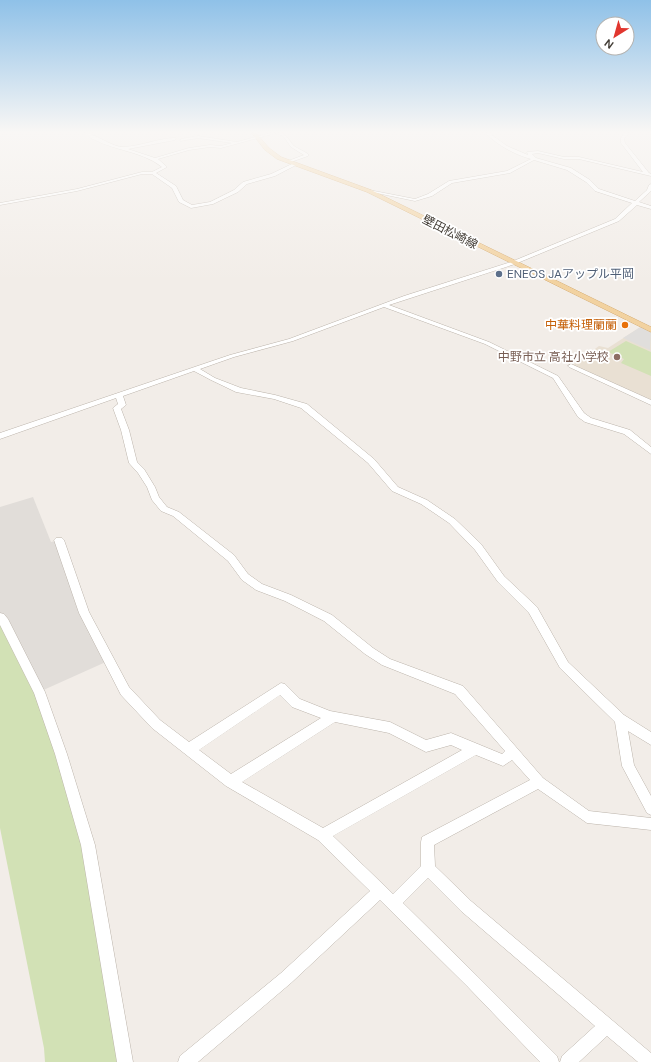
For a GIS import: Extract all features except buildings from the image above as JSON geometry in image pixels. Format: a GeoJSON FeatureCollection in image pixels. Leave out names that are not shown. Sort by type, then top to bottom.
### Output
{"type":"FeatureCollection","features":[{"type":"Feature","properties":{"kind":"main road","name":"壁田松崎線"},"geometry":{"type":"LineString","coordinates":[[346,183],[369,191],[651,330]]}},
{"type":"Feature","properties":{"kind":"street"},"geometry":{"type":"LineString","coordinates":[[0,204],[77,190],[105,183]]}},
{"type":"Feature","properties":{"kind":"street"},"geometry":{"type":"LineString","coordinates":[[167,183],[174,187],[181,201],[191,207],[211,203],[236,191],[247,183]]}},
{"type":"Feature","properties":{"kind":"street"},"geometry":{"type":"LineString","coordinates":[[369,191],[415,200],[430,196],[450,183]]}},
{"type":"Feature","properties":{"kind":"street"},"geometry":{"type":"LineString","coordinates":[[590,183],[597,190],[651,208]]}},
{"type":"Feature","properties":{"kind":"street"},"geometry":{"type":"LineString","coordinates":[[0,436],[232,356],[291,340],[383,305],[513,263],[617,220],[649,191],[651,185]]}},
{"type":"Feature","properties":{"kind":"street"},"geometry":{"type":"LineString","coordinates":[[383,305],[488,343],[556,377],[581,415],[588,420],[627,432],[651,451]]}},
{"type":"Feature","properties":{"kind":"street"},"geometry":{"type":"LineString","coordinates":[[571,366],[651,403]]}},
{"type":"Feature","properties":{"kind":"street"},"geometry":{"type":"LineString","coordinates":[[195,369],[238,390],[275,397],[304,406],[371,461],[395,489],[424,502],[452,521],[478,547],[501,579],[533,610],[564,665],[620,719],[651,739]]}},
{"type":"Feature","properties":{"kind":"street"},"geometry":{"type":"LineString","coordinates":[[119,395],[122,405],[118,408],[125,430],[128,451],[133,463],[141,471],[151,487],[155,498],[164,509],[176,514],[231,558],[245,577],[259,587],[288,598],[328,618],[369,651],[386,662],[459,690],[539,782],[587,817],[651,824]]}},
{"type":"Feature","properties":{"kind":"street"},"geometry":{"type":"LineString","coordinates":[[59,540],[84,613],[125,691],[156,724],[230,782],[323,835],[551,1062]]}},
{"type":"Feature","properties":{"kind":"street"},"geometry":{"type":"LineString","coordinates":[[0,616],[39,692],[61,754],[88,845],[125,1062]]}},
{"type":"Feature","properties":{"kind":"street"},"geometry":{"type":"LineString","coordinates":[[188,750],[281,688],[296,703],[333,717],[390,728],[426,746],[451,739],[502,760],[514,752]]}},
{"type":"Feature","properties":{"kind":"street"},"geometry":{"type":"LineString","coordinates":[[230,782],[333,717]]}},
{"type":"Feature","properties":{"kind":"street"},"geometry":{"type":"LineString","coordinates":[[620,719],[628,766],[651,809]]}},
{"type":"Feature","properties":{"kind":"street"},"geometry":{"type":"LineString","coordinates":[[323,835],[475,749]]}},
{"type":"Feature","properties":{"kind":"street"},"geometry":{"type":"LineString","coordinates":[[539,782],[427,842],[428,869],[466,906],[650,1062]]}},
{"type":"Feature","properties":{"kind":"street"},"geometry":{"type":"LineString","coordinates":[[393,903],[428,869]]}},
{"type":"Feature","properties":{"kind":"street"},"geometry":{"type":"LineString","coordinates":[[186,1062],[286,978],[380,892]]}},
{"type":"Feature","properties":{"kind":"street"},"geometry":{"type":"LineString","coordinates":[[568,1062],[607,1025]]}},
{"type":"Feature","properties":{"kind":"shaded area","name":"中野市立 高社小学校"},"geometry":{"type":"Polygon","coordinates":[[[642,326],[651,330],[651,403],[571,366],[599,346],[608,348],[642,326]]]}},
{"type":"Feature","properties":{"kind":"shaded area"},"geometry":{"type":"Polygon","coordinates":[[[642,326],[651,330],[650,350],[623,338],[642,326]]]}},
{"type":"Feature","properties":{"kind":"shaded area"},"geometry":{"type":"Polygon","coordinates":[[[33,497],[51,542],[59,540],[108,661],[39,692],[0,617],[0,507],[33,497]]]}},
{"type":"Feature","properties":{"kind":"green space"},"geometry":{"type":"Polygon","coordinates":[[[626,341],[651,352],[651,376],[621,363],[624,359],[608,352],[626,341]]]}},
{"type":"Feature","properties":{"kind":"green space"},"geometry":{"type":"Polygon","coordinates":[[[0,617],[39,692],[88,845],[125,1062],[45,1062],[44,1048],[0,828],[0,617]]]}},
{"type":"Feature","properties":{"kind":"place","name":"ENEOS JAアップル平岡"},"geometry":{"type":"Point","coordinates":[499,274]}},
{"type":"Feature","properties":{"kind":"place","name":"中華料理蘭蘭"},"geometry":{"type":"Point","coordinates":[625,325]}},
{"type":"Feature","properties":{"kind":"place","name":"中野市立 高社小学校"},"geometry":{"type":"Point","coordinates":[617,357]}}]}
